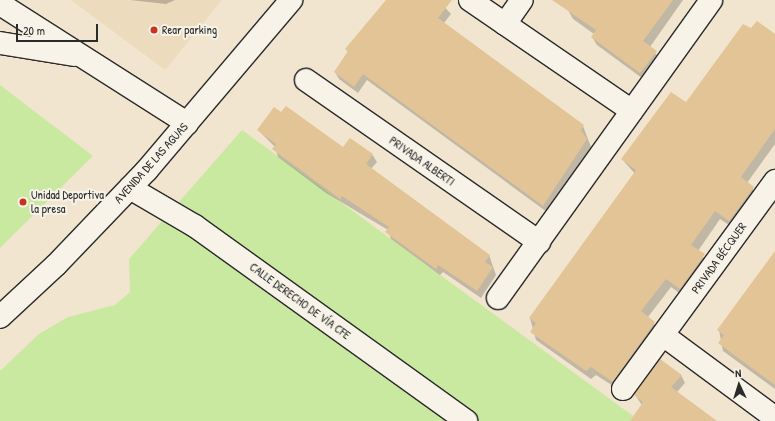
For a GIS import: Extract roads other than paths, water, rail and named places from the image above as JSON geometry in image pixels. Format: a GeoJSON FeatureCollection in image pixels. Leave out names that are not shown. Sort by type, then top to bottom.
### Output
{"type":"FeatureCollection","features":[{"type":"Feature","properties":{"kind":"street","name":"AVENIDA DE LAS AGUAS"},"geometry":{"type":"LineString","coordinates":[[0,317],[56,265],[130,188],[291,0]]}},
{"type":"Feature","properties":{"kind":"street"},"geometry":{"type":"LineString","coordinates":[[470,0],[632,111]]}},
{"type":"Feature","properties":{"kind":"street"},"geometry":{"type":"LineString","coordinates":[[505,24],[522,0]]}},
{"type":"Feature","properties":{"kind":"street"},"geometry":{"type":"LineString","coordinates":[[498,298],[711,0]]}},
{"type":"Feature","properties":{"kind":"street"},"geometry":{"type":"LineString","coordinates":[[0,4],[187,123]]}},
{"type":"Feature","properties":{"kind":"street"},"geometry":{"type":"LineString","coordinates":[[0,43],[82,56]]}},
{"type":"Feature","properties":{"kind":"street","name":"PRIVADA ALBERTI"},"geometry":{"type":"LineString","coordinates":[[306,80],[539,242]]}},
{"type":"Feature","properties":{"kind":"street","name":"PRIVADA BÉCQUER"},"geometry":{"type":"LineString","coordinates":[[623,389],[775,181]]}},
{"type":"Feature","properties":{"kind":"street","name":"CALLE DERECHO DE VÍA CFE"},"geometry":{"type":"LineString","coordinates":[[130,188],[195,226],[466,421]]}},
{"type":"Feature","properties":{"kind":"street"},"geometry":{"type":"LineString","coordinates":[[663,335],[775,418]]}},
{"type":"Feature","properties":{"kind":"place","name":"Rear parking"},"geometry":{"type":"Point","coordinates":[154,30]}},
{"type":"Feature","properties":{"kind":"place","name":"Unidad Deportiva la presa"},"geometry":{"type":"Point","coordinates":[23,202]}}]}
